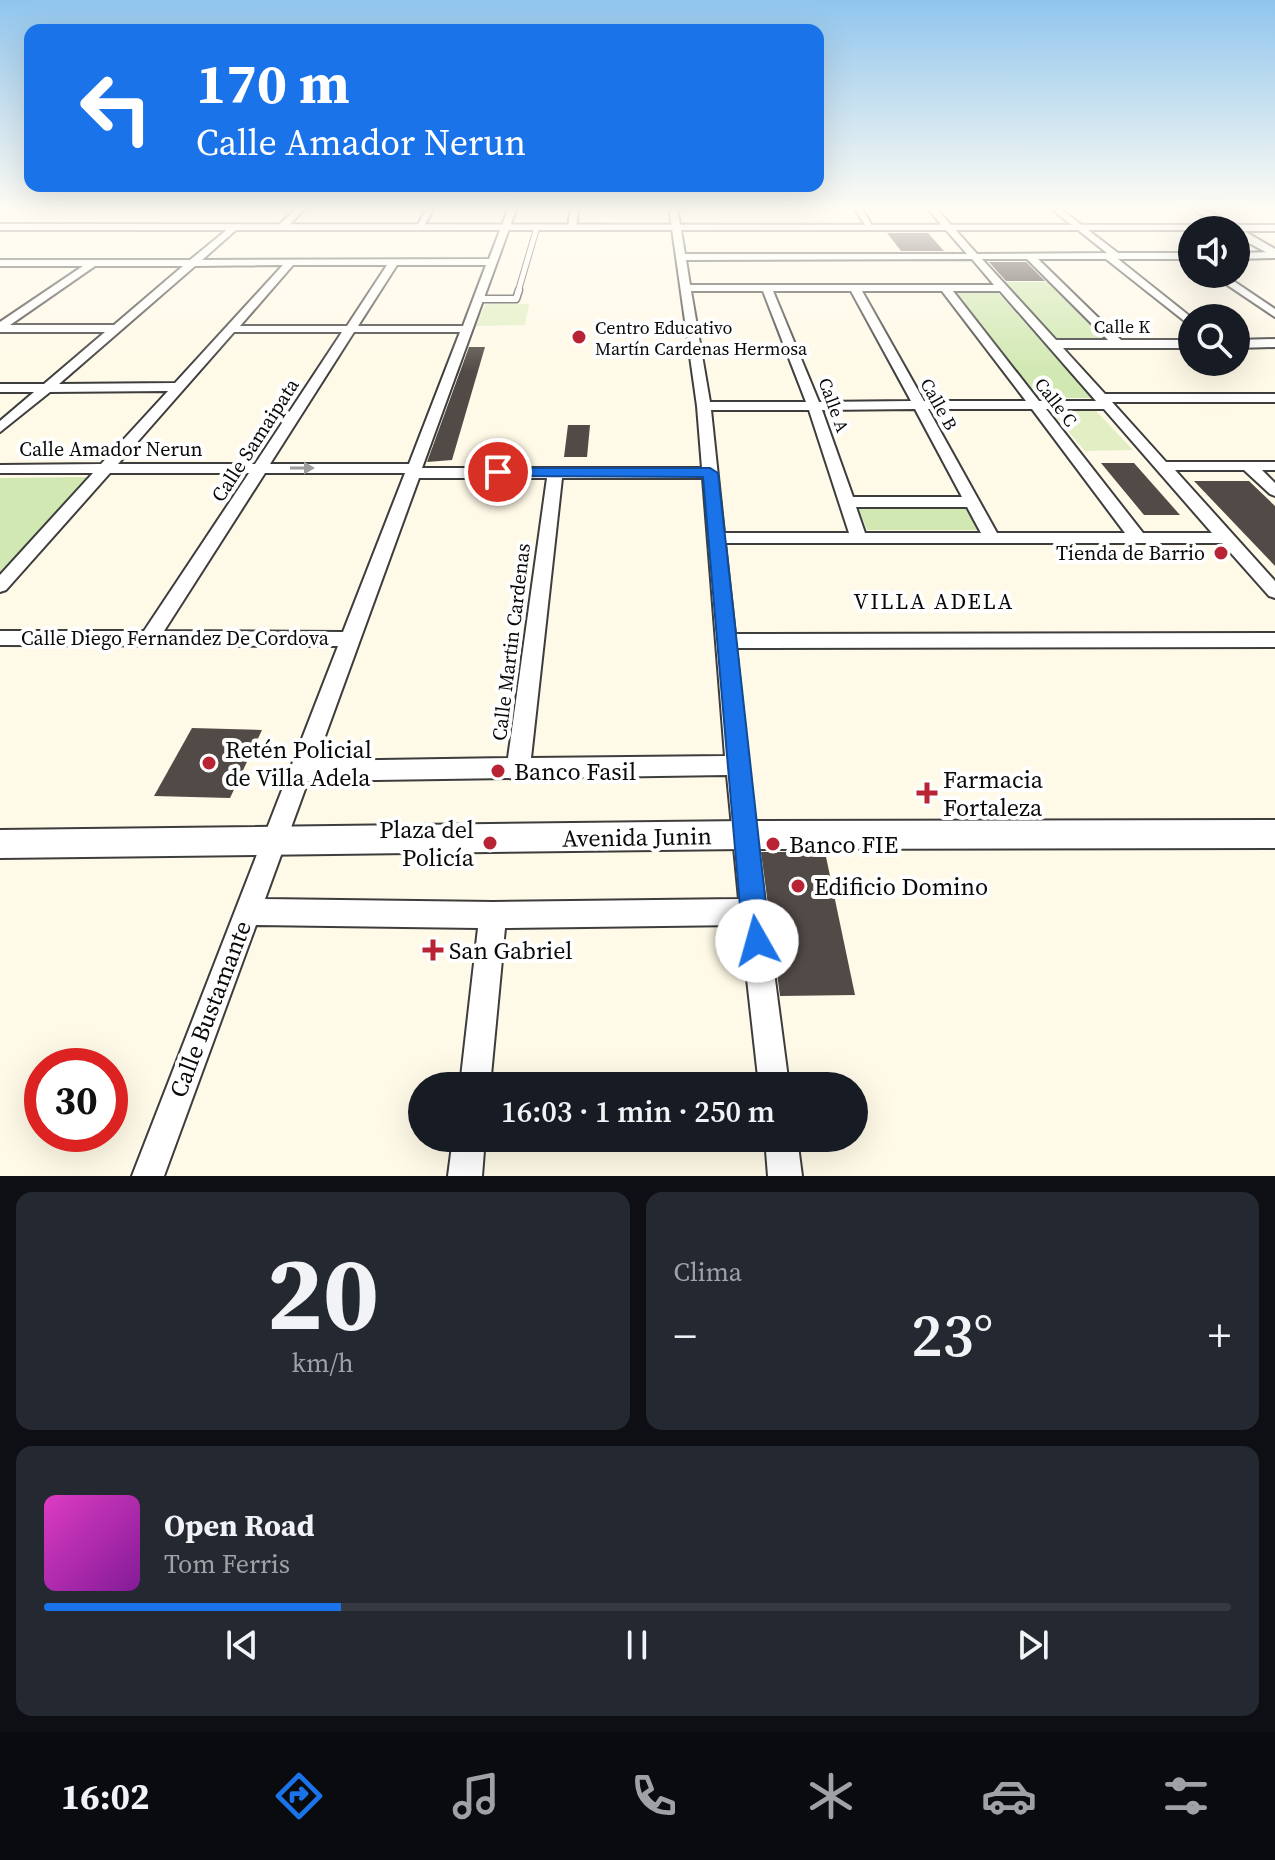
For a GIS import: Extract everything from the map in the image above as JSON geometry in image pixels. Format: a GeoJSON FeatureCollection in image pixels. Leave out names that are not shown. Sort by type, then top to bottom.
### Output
{"type":"FeatureCollection","features":[{"type":"Feature","properties":{"kind":"street"},"geometry":{"type":"LineString","coordinates":[[0,263],[492,262]]}},
{"type":"Feature","properties":{"kind":"street","name":"Calle Bustamante"},"geometry":{"type":"LineString","coordinates":[[148,1176],[492,262]]}},
{"type":"Feature","properties":{"kind":"street"},"geometry":{"type":"LineString","coordinates":[[682,262],[704,406],[744,835],[772,1072]]}},
{"type":"Feature","properties":{"kind":"street"},"geometry":{"type":"LineString","coordinates":[[978,262],[1275,592]]}},
{"type":"Feature","properties":{"kind":"street"},"geometry":{"type":"LineString","coordinates":[[1035,262],[1118,344]]}},
{"type":"Feature","properties":{"kind":"street"},"geometry":{"type":"LineString","coordinates":[[1119,262],[1178,312]]}},
{"type":"Feature","properties":{"kind":"street"},"geometry":{"type":"LineString","coordinates":[[0,328],[93,263]]}},
{"type":"Feature","properties":{"kind":"street"},"geometry":{"type":"LineString","coordinates":[[0,428],[192,263]]}},
{"type":"Feature","properties":{"kind":"street"},"geometry":{"type":"LineString","coordinates":[[0,586],[290,263]]}},
{"type":"Feature","properties":{"kind":"street","name":"Calle Samaipata"},"geometry":{"type":"LineString","coordinates":[[150,638],[393,263]]}},
{"type":"Feature","properties":{"kind":"street"},"geometry":{"type":"LineString","coordinates":[[686,288],[1002,288]]}},
{"type":"Feature","properties":{"kind":"street","name":"Calle A"},"geometry":{"type":"LineString","coordinates":[[767,288],[814,406],[859,538]]}},
{"type":"Feature","properties":{"kind":"street","name":"Calle B"},"geometry":{"type":"LineString","coordinates":[[855,288],[992,538]]}},
{"type":"Feature","properties":{"kind":"street","name":"Calle C"},"geometry":{"type":"LineString","coordinates":[[945,288],[1138,538]]}},
{"type":"Feature","properties":{"kind":"street"},"geometry":{"type":"LineString","coordinates":[[1237,288],[1275,314]]}},
{"type":"Feature","properties":{"kind":"street"},"geometry":{"type":"LineString","coordinates":[[0,328],[116,328]]}},
{"type":"Feature","properties":{"kind":"street"},"geometry":{"type":"LineString","coordinates":[[232,329],[466,329]]}},
{"type":"Feature","properties":{"kind":"street"},"geometry":{"type":"LineString","coordinates":[[1250,344],[1275,343]]}},
{"type":"Feature","properties":{"kind":"street","name":"Calle K"},"geometry":{"type":"LineString","coordinates":[[1052,344],[1178,344]]}},
{"type":"Feature","properties":{"kind":"street"},"geometry":{"type":"LineString","coordinates":[[0,388],[179,387]]}},
{"type":"Feature","properties":{"kind":"street"},"geometry":{"type":"LineString","coordinates":[[704,406],[1035,405],[1275,398]]}},
{"type":"Feature","properties":{"kind":"street"},"geometry":{"type":"LineString","coordinates":[[1162,466],[1275,466]]}},
{"type":"Feature","properties":{"kind":"street"},"geometry":{"type":"LineString","coordinates":[[1248,466],[1275,491]]}},
{"type":"Feature","properties":{"kind":"street","name":"Calle Amador Nerun"},"geometry":{"type":"LineString","coordinates":[[0,469],[260,468],[710,473]]}},
{"type":"Feature","properties":{"kind":"street","name":"Calle Martin Cardenas"},"geometry":{"type":"LineString","coordinates":[[518,770],[555,472]]}},
{"type":"Feature","properties":{"kind":"street"},"geometry":{"type":"LineString","coordinates":[[847,502],[972,502]]}},
{"type":"Feature","properties":{"kind":"street"},"geometry":{"type":"LineString","coordinates":[[716,538],[1227,538]]}},
{"type":"Feature","properties":{"kind":"street","name":"Calle Diego Fernandez De Cordova"},"geometry":{"type":"LineString","coordinates":[[0,638],[349,639]]}},
{"type":"Feature","properties":{"kind":"street"},"geometry":{"type":"LineString","coordinates":[[726,641],[1275,640]]}},
{"type":"Feature","properties":{"kind":"street"},"geometry":{"type":"LineString","coordinates":[[299,771],[737,765]]}},
{"type":"Feature","properties":{"kind":"street","name":"Avenida Junin"},"geometry":{"type":"LineString","coordinates":[[0,844],[744,835],[1275,834]]}},
{"type":"Feature","properties":{"kind":"street"},"geometry":{"type":"LineString","coordinates":[[247,912],[493,915],[753,912]]}},
{"type":"Feature","properties":{"kind":"street"},"geometry":{"type":"LineString","coordinates":[[476,1072],[493,915]]}},
{"type":"Feature","properties":{"kind":"street"},"geometry":{"type":"LineString","coordinates":[[465,1176],[468,1152]]}},
{"type":"Feature","properties":{"kind":"street"},"geometry":{"type":"LineString","coordinates":[[782,1152],[785,1176]]}},
{"type":"Feature","properties":{"kind":"lane"},"geometry":{"type":"LineString","coordinates":[[478,299],[516,299],[527,262]]}},
{"type":"Feature","properties":{"kind":"green space"},"geometry":{"type":"Polygon","coordinates":[[[1002,282],[1047,282],[1106,340],[1060,344],[1002,282]]]}},
{"type":"Feature","properties":{"kind":"green space"},"geometry":{"type":"Polygon","coordinates":[[[955,293],[998,293],[1092,398],[1037,398],[955,293]]]}},
{"type":"Feature","properties":{"kind":"green space"},"geometry":{"type":"Polygon","coordinates":[[[486,303],[529,304],[525,325],[476,326],[486,303]]]}},
{"type":"Feature","properties":{"kind":"green space"},"geometry":{"type":"Polygon","coordinates":[[[1051,411],[1096,411],[1133,450],[1085,451],[1051,411]]]}},
{"type":"Feature","properties":{"kind":"green space"},"geometry":{"type":"Polygon","coordinates":[[[90,477],[0,577],[0,478],[90,477]]]}},
{"type":"Feature","properties":{"kind":"green space"},"geometry":{"type":"Polygon","coordinates":[[[968,506],[979,530],[867,530],[858,507],[968,506]]]}},
{"type":"Feature","properties":{"kind":"building"},"geometry":{"type":"Polygon","coordinates":[[[989,262],[1026,262],[1045,281],[1006,281],[989,262]]]}},
{"type":"Feature","properties":{"kind":"building"},"geometry":{"type":"Polygon","coordinates":[[[469,347],[485,347],[452,460],[427,462],[469,347]]]}},
{"type":"Feature","properties":{"kind":"building"},"geometry":{"type":"Polygon","coordinates":[[[568,425],[590,425],[587,457],[564,457],[568,425]]]}},
{"type":"Feature","properties":{"kind":"building"},"geometry":{"type":"Polygon","coordinates":[[[1101,463],[1134,463],[1180,515],[1144,515],[1101,463]]]}},
{"type":"Feature","properties":{"kind":"building"},"geometry":{"type":"Polygon","coordinates":[[[1194,481],[1249,481],[1275,506],[1275,566],[1194,481]]]}},
{"type":"Feature","properties":{"kind":"building","name":"Retén Policial de Villa Adela"},"geometry":{"type":"Polygon","coordinates":[[[192,728],[262,730],[230,798],[154,796],[192,728]]]}},
{"type":"Feature","properties":{"kind":"building","name":"Edificio Domino"},"geometry":{"type":"Polygon","coordinates":[[[761,852],[825,852],[855,995],[780,996],[761,852]]]}},
{"type":"Feature","properties":{"kind":"place","name":"Centro Educativo Martín Cardenas Hermosa"},"geometry":{"type":"Point","coordinates":[579,337]}},
{"type":"Feature","properties":{"kind":"place","name":"Tienda de Barrio"},"geometry":{"type":"Point","coordinates":[1221,553]}},
{"type":"Feature","properties":{"kind":"place","name":"Retén Policial de Villa Adela"},"geometry":{"type":"Point","coordinates":[209,763]}},
{"type":"Feature","properties":{"kind":"place","name":"Banco Fasil"},"geometry":{"type":"Point","coordinates":[498,771]}},
{"type":"Feature","properties":{"kind":"place","name":"Farmacia Fortaleza"},"geometry":{"type":"Point","coordinates":[927,793]}},
{"type":"Feature","properties":{"kind":"place","name":"Plaza del Policía"},"geometry":{"type":"Point","coordinates":[490,843]}},
{"type":"Feature","properties":{"kind":"place","name":"Banco FIE"},"geometry":{"type":"Point","coordinates":[773,844]}},
{"type":"Feature","properties":{"kind":"place","name":"Edificio Domino"},"geometry":{"type":"Point","coordinates":[798,886]}},
{"type":"Feature","properties":{"kind":"place","name":"San Gabriel"},"geometry":{"type":"Point","coordinates":[433,950]}},
{"type":"Feature","properties":{"kind":"district","name":"VILLA ADELA"},"geometry":{"type":"Point","coordinates":[934,601]}},
{"type":"Feature","properties":{"kind":"route"},"geometry":{"type":"LineString","coordinates":[[498,472],[710,473],[757,941]]}}]}
